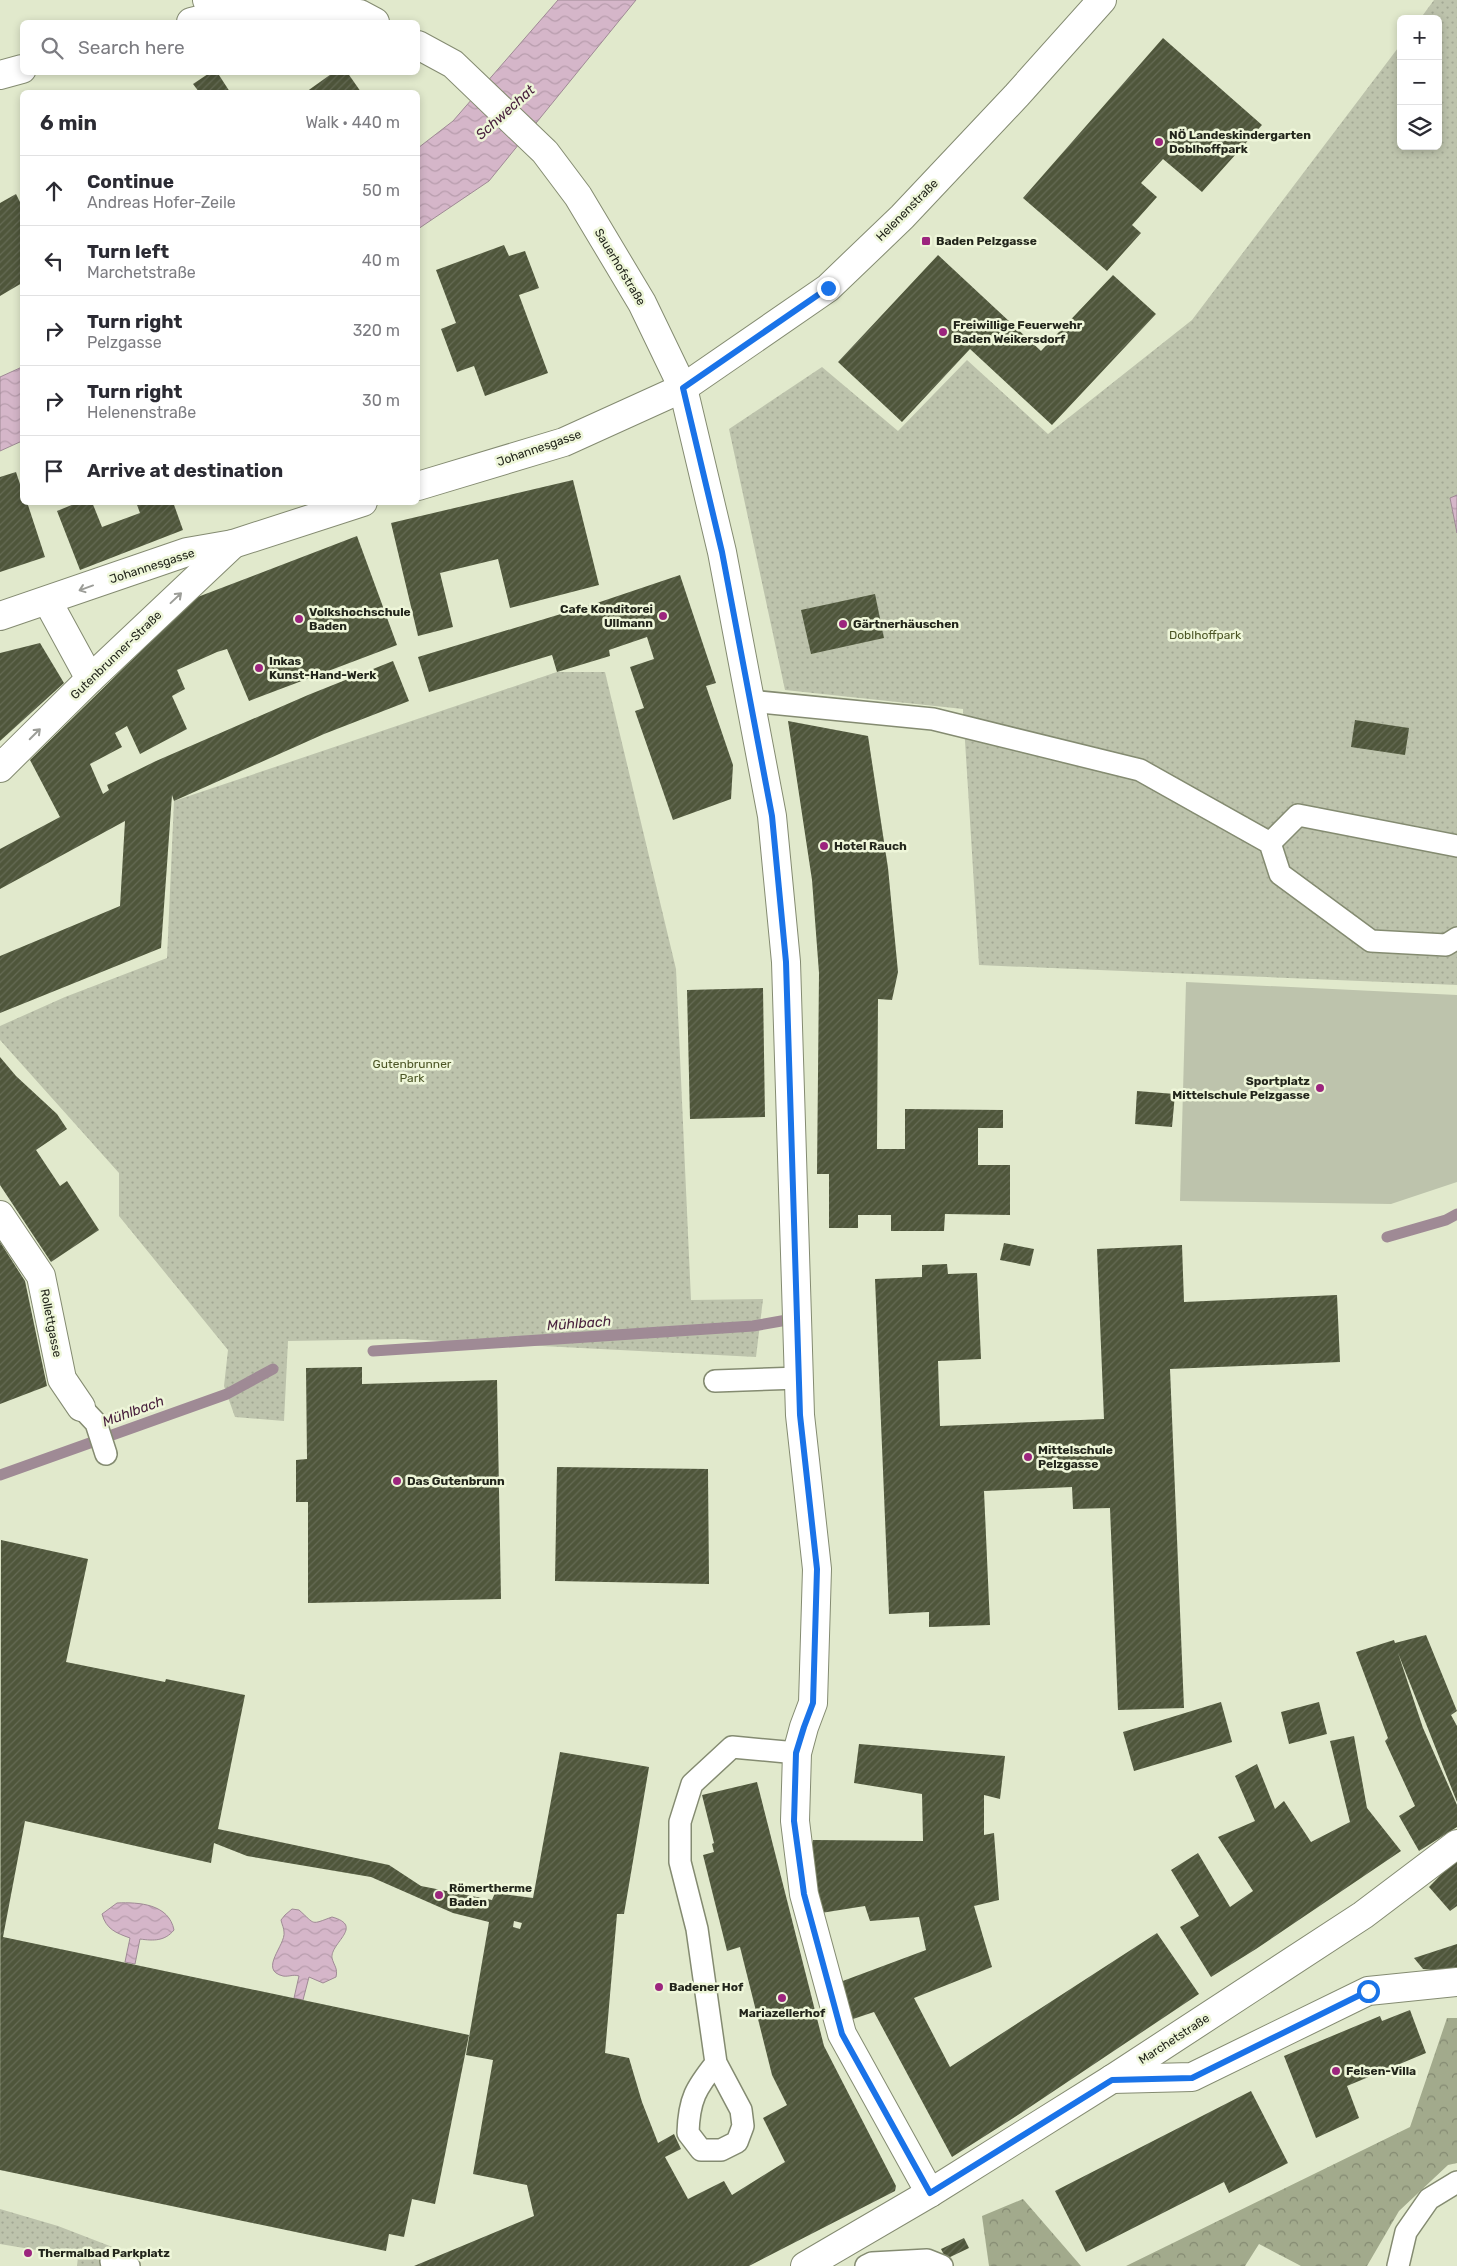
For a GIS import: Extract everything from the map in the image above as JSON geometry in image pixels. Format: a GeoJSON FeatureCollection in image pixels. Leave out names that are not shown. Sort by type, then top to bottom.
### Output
{"type":"FeatureCollection","features":[{"type":"Feature","properties":{"kind":"street","name":"Helenenstraße"},"geometry":{"type":"LineString","coordinates":[[683,388],[828,288],[902,217],[1017,95],[1102,0]]}},
{"type":"Feature","properties":{"kind":"street"},"geometry":{"type":"LineString","coordinates":[[194,20],[219,6],[360,14],[371,20]]}},
{"type":"Feature","properties":{"kind":"street","name":"Sauerhofstraße"},"geometry":{"type":"LineString","coordinates":[[420,46],[453,64],[545,152],[578,196],[642,303],[683,388],[722,552],[772,816],[786,962],[800,1415],[817,1569],[813,1703],[796,1753],[794,1821],[804,1894],[842,2034],[930,2193]]}},
{"type":"Feature","properties":{"kind":"street"},"geometry":{"type":"LineString","coordinates":[[0,75],[20,70]]}},
{"type":"Feature","properties":{"kind":"street","name":"Johannesgasse"},"geometry":{"type":"LineString","coordinates":[[420,485],[564,442],[683,388]]}},
{"type":"Feature","properties":{"kind":"street","name":"Johannesgasse"},"geometry":{"type":"LineString","coordinates":[[0,616],[48,602],[187,552],[233,544],[354,505]]}},
{"type":"Feature","properties":{"kind":"street","name":"Gutenbrunner-Straße"},"geometry":{"type":"LineString","coordinates":[[0,768],[90,679],[233,544]]}},
{"type":"Feature","properties":{"kind":"street"},"geometry":{"type":"LineString","coordinates":[[48,602],[90,679]]}},
{"type":"Feature","properties":{"kind":"street","name":"Rollettgasse"},"geometry":{"type":"LineString","coordinates":[[0,1215],[42,1276],[62,1379],[88,1415]]}},
{"type":"Feature","properties":{"kind":"street","name":"Marchetstraße"},"geometry":{"type":"LineString","coordinates":[[805,2266],[930,2193],[1112,2080],[1363,1915],[1457,1844]]}},
{"type":"Feature","properties":{"kind":"street"},"geometry":{"type":"LineString","coordinates":[[1112,2080],[1192,2078],[1368,1991],[1457,1982]]}},
{"type":"Feature","properties":{"kind":"lane"},"geometry":{"type":"LineString","coordinates":[[750,701],[933,719],[1140,770],[1270,844],[1280,874],[1371,941],[1446,945],[1457,938]]}},
{"type":"Feature","properties":{"kind":"lane"},"geometry":{"type":"LineString","coordinates":[[1270,844],[1298,815],[1457,846]]}},
{"type":"Feature","properties":{"kind":"lane"},"geometry":{"type":"LineString","coordinates":[[715,1381],[800,1378]]}},
{"type":"Feature","properties":{"kind":"lane"},"geometry":{"type":"LineString","coordinates":[[88,1415],[106,1454]]}},
{"type":"Feature","properties":{"kind":"lane"},"geometry":{"type":"LineString","coordinates":[[716,2062],[697,1929],[680,1862],[680,1822],[692,1784],[732,1747],[796,1753]]}},
{"type":"Feature","properties":{"kind":"lane"},"geometry":{"type":"LineString","coordinates":[[1398,2266],[1406,2232],[1429,2199],[1457,2182]]}},
{"type":"Feature","properties":{"kind":"lane"},"geometry":{"type":"LineString","coordinates":[[866,2266],[872,2263],[927,2260],[942,2266]]}},
{"type":"Feature","properties":{"kind":"lane"},"geometry":{"type":"LineString","coordinates":[[112,2266],[111,2262],[130,2266]]}},
{"type":"Feature","properties":{"kind":"green space","name":"Doblhoffpark"},"geometry":{"type":"Polygon","coordinates":[[[1434,0],[1457,0],[1457,985],[979,965],[963,709],[785,690],[729,429],[822,367],[898,431],[967,360],[1048,434],[1192,320],[1397,49],[1397,150],[1442,150],[1442,15],[1423,15],[1434,0]]]}},
{"type":"Feature","properties":{"kind":"green space","name":"Gutenbrunner Park"},"geometry":{"type":"Polygon","coordinates":[[[557,672],[605,672],[676,969],[691,1300],[763,1299],[756,1357],[404,1339],[288,1341],[284,1421],[235,1417],[224,1386],[228,1350],[119,1216],[119,1173],[0,1040],[0,1026],[65,997],[167,958],[174,801],[557,672]]]}},
{"type":"Feature","properties":{"kind":"green space","name":"Sportplatz Mittelschule Pelzgasse"},"geometry":{"type":"Polygon","coordinates":[[[1186,982],[1457,995],[1457,1182],[1391,1204],[1180,1201],[1186,982]]]}},
{"type":"Feature","properties":{"kind":"green space"},"geometry":{"type":"Polygon","coordinates":[[[1447,2018],[1457,2018],[1457,2163],[1448,2165],[1399,2211],[1367,2266],[1301,2266],[1259,2244],[1245,2266],[1126,2266],[1410,2127],[1447,2018]]]}},
{"type":"Feature","properties":{"kind":"green space"},"geometry":{"type":"Polygon","coordinates":[[[1023,2199],[1081,2266],[989,2266],[982,2216],[1023,2199]]]}},
{"type":"Feature","properties":{"kind":"green space"},"geometry":{"type":"Polygon","coordinates":[[[0,2209],[58,2226],[115,2248],[110,2266],[77,2266],[78,2257],[0,2244],[0,2209]]]}},
{"type":"Feature","properties":{"kind":"water","name":"Schwechat"},"geometry":{"type":"Polygon","coordinates":[[[558,0],[636,0],[489,181],[420,228],[420,146],[453,121],[558,0]]]}},
{"type":"Feature","properties":{"kind":"water"},"geometry":{"type":"Polygon","coordinates":[[[20,368],[20,442],[0,451],[0,377],[20,368]]]}},
{"type":"Feature","properties":{"kind":"water"},"geometry":{"type":"Polygon","coordinates":[[[1457,495],[1457,533],[1450,498],[1457,495]]]}},
{"type":"Feature","properties":{"kind":"water"},"geometry":{"type":"Polygon","coordinates":[[[117,1903],[152,1906],[166,1915],[171,1921],[174,1930],[171,1934],[159,1939],[140,1939],[135,1964],[125,1962],[130,1938],[112,1930],[102,1914],[117,1903]]]}},
{"type":"Feature","properties":{"kind":"water"},"geometry":{"type":"Polygon","coordinates":[[[292,1909],[299,1910],[314,1922],[332,1917],[346,1925],[344,1935],[333,1952],[332,1958],[336,1969],[336,1977],[323,1983],[309,1977],[303,2000],[294,1998],[299,1976],[283,1976],[276,1973],[273,1968],[275,1957],[284,1937],[281,1920],[292,1909]]]}},
{"type":"Feature","properties":{"kind":"building","name":"NÖ Landeskindergarten Doblhoffpark"},"geometry":{"type":"Polygon","coordinates":[[[1163,38],[1262,125],[1202,192],[1163,159],[1141,183],[1157,197],[1132,225],[1141,233],[1107,271],[1023,198],[1163,38]]]}},
{"type":"Feature","properties":{"kind":"building"},"geometry":{"type":"Polygon","coordinates":[[[206,75],[219,75],[229,90],[198,90],[193,84],[206,75]]]}},
{"type":"Feature","properties":{"kind":"building"},"geometry":{"type":"Polygon","coordinates":[[[330,75],[349,75],[360,90],[309,90],[330,75]]]}},
{"type":"Feature","properties":{"kind":"building"},"geometry":{"type":"Polygon","coordinates":[[[16,194],[20,202],[20,284],[0,296],[0,203],[16,194]]]}},
{"type":"Feature","properties":{"kind":"building"},"geometry":{"type":"Polygon","coordinates":[[[504,245],[509,256],[525,251],[539,288],[519,295],[548,373],[485,396],[474,366],[457,372],[441,329],[456,323],[436,270],[504,245]]]}},
{"type":"Feature","properties":{"kind":"building","name":"Freiwillige Feuerwehr Baden Weikersdorf"},"geometry":{"type":"Polygon","coordinates":[[[938,255],[1041,351],[1113,275],[1156,314],[1052,425],[970,349],[902,422],[838,362],[938,255]]]}},
{"type":"Feature","properties":{"kind":"building"},"geometry":{"type":"Polygon","coordinates":[[[16,472],[20,484],[20,505],[28,505],[45,557],[0,572],[0,477],[16,472]]]}},
{"type":"Feature","properties":{"kind":"building"},"geometry":{"type":"Polygon","coordinates":[[[573,480],[599,585],[510,608],[498,559],[440,573],[453,627],[418,636],[391,523],[573,480]]]}},
{"type":"Feature","properties":{"kind":"building"},"geometry":{"type":"Polygon","coordinates":[[[72,505],[93,505],[102,527],[140,513],[137,505],[174,505],[183,530],[80,570],[57,511],[72,505]]]}},
{"type":"Feature","properties":{"kind":"building"},"geometry":{"type":"Polygon","coordinates":[[[357,536],[397,645],[249,701],[227,649],[217,652],[177,670],[185,689],[172,696],[187,729],[140,754],[127,726],[115,733],[122,747],[90,764],[103,794],[109,790],[107,785],[156,761],[308,695],[393,661],[409,701],[324,734],[174,801],[172,795],[161,948],[0,1013],[0,956],[120,906],[125,821],[0,889],[0,849],[60,817],[30,760],[195,598],[357,536]]]}},
{"type":"Feature","properties":{"kind":"building"},"geometry":{"type":"Polygon","coordinates":[[[680,575],[716,683],[706,686],[733,765],[731,799],[673,820],[635,711],[644,708],[630,667],[654,659],[647,637],[609,650],[610,656],[557,672],[552,655],[429,692],[418,657],[594,604],[680,575]]]}},
{"type":"Feature","properties":{"kind":"building","name":"Gärtnerhäuschen"},"geometry":{"type":"Polygon","coordinates":[[[875,594],[884,638],[811,654],[801,610],[875,594]]]}},
{"type":"Feature","properties":{"kind":"building"},"geometry":{"type":"Polygon","coordinates":[[[40,643],[64,683],[0,741],[0,653],[40,643]]]}},
{"type":"Feature","properties":{"kind":"building"},"geometry":{"type":"Polygon","coordinates":[[[1355,720],[1409,728],[1405,755],[1351,747],[1355,720]]]}},
{"type":"Feature","properties":{"kind":"building"},"geometry":{"type":"Polygon","coordinates":[[[788,721],[868,736],[888,868],[898,972],[892,1000],[878,999],[877,1149],[905,1149],[905,1109],[1003,1110],[1003,1128],[978,1128],[978,1165],[1010,1165],[1010,1215],[945,1214],[944,1231],[891,1231],[891,1215],[858,1215],[858,1228],[829,1228],[829,1174],[817,1174],[819,973],[812,880],[788,721]]]}},
{"type":"Feature","properties":{"kind":"building"},"geometry":{"type":"Polygon","coordinates":[[[763,988],[765,1117],[690,1119],[687,990],[763,988]]]}},
{"type":"Feature","properties":{"kind":"building"},"geometry":{"type":"Polygon","coordinates":[[[0,1057],[16,1076],[57,1114],[67,1129],[36,1150],[60,1186],[67,1181],[99,1230],[51,1262],[0,1185],[0,1057]]]}},
{"type":"Feature","properties":{"kind":"building"},"geometry":{"type":"Polygon","coordinates":[[[1137,1091],[1175,1094],[1172,1127],[1135,1124],[1137,1091]]]}},
{"type":"Feature","properties":{"kind":"building"},"geometry":{"type":"Polygon","coordinates":[[[0,1242],[25,1281],[47,1386],[0,1404],[0,1242]]]}},
{"type":"Feature","properties":{"kind":"building"},"geometry":{"type":"Polygon","coordinates":[[[1004,1243],[1034,1249],[1030,1266],[1000,1260],[1004,1243]]]}},
{"type":"Feature","properties":{"kind":"building","name":"Mittelschule Pelzgasse"},"geometry":{"type":"Polygon","coordinates":[[[1182,1245],[1184,1302],[1337,1295],[1340,1362],[1170,1369],[1184,1708],[1118,1710],[1110,1508],[1073,1509],[1072,1487],[984,1491],[990,1625],[929,1627],[929,1612],[889,1614],[875,1279],[922,1277],[922,1265],[947,1264],[948,1274],[977,1273],[981,1359],[938,1361],[940,1426],[1104,1419],[1097,1249],[1182,1245]]]}},
{"type":"Feature","properties":{"kind":"building","name":"Das Gutenbrunn"},"geometry":{"type":"Polygon","coordinates":[[[362,1367],[362,1384],[497,1380],[501,1599],[308,1603],[308,1502],[296,1502],[296,1460],[307,1459],[306,1368],[362,1367]]]}},
{"type":"Feature","properties":{"kind":"building"},"geometry":{"type":"Polygon","coordinates":[[[557,1467],[708,1469],[709,1584],[555,1581],[557,1467]]]}},
{"type":"Feature","properties":{"kind":"building"},"geometry":{"type":"Polygon","coordinates":[[[1,1540],[88,1559],[66,1662],[165,1682],[166,1679],[245,1695],[218,1829],[389,1865],[421,1886],[492,1900],[495,1893],[533,1898],[560,1752],[649,1767],[624,1914],[617,1914],[605,2053],[629,2058],[642,2102],[658,2143],[674,2134],[681,2149],[665,2157],[688,2199],[724,2181],[732,2195],[785,2162],[763,2118],[787,2105],[772,2075],[740,1947],[727,1951],[703,1855],[714,1852],[712,1844],[714,1843],[702,1795],[757,1782],[824,2046],[896,2186],[895,2191],[749,2266],[414,2266],[534,2216],[527,2185],[473,2174],[493,2060],[466,2055],[489,1922],[453,1913],[371,1877],[247,1856],[214,1843],[211,1863],[25,1821],[3,1937],[469,2035],[435,2204],[412,2199],[404,2237],[389,2234],[386,2251],[0,2170],[1,1540]],[[514,1921],[513,1927],[520,1929],[522,1923],[514,1921]]]}},
{"type":"Feature","properties":{"kind":"building"},"geometry":{"type":"Polygon","coordinates":[[[1426,1635],[1457,1711],[1451,1715],[1457,1726],[1457,1802],[1398,1653],[1423,1728],[1457,1805],[1457,1827],[1419,1851],[1399,1816],[1415,1806],[1385,1741],[1388,1738],[1356,1652],[1394,1640],[1395,1643],[1426,1635]]]}},
{"type":"Feature","properties":{"kind":"building"},"geometry":{"type":"Polygon","coordinates":[[[1221,1702],[1232,1742],[1134,1771],[1123,1732],[1221,1702]]]}},
{"type":"Feature","properties":{"kind":"building"},"geometry":{"type":"Polygon","coordinates":[[[1319,1702],[1327,1734],[1289,1744],[1281,1712],[1319,1702]]]}},
{"type":"Feature","properties":{"kind":"building"},"geometry":{"type":"Polygon","coordinates":[[[1354,1736],[1367,1808],[1401,1851],[1256,1949],[1211,1977],[1180,1927],[1199,1916],[1171,1870],[1198,1853],[1230,1907],[1253,1891],[1218,1837],[1255,1821],[1235,1776],[1257,1764],[1275,1809],[1284,1801],[1311,1842],[1350,1822],[1330,1741],[1354,1736]]]}},
{"type":"Feature","properties":{"kind":"building"},"geometry":{"type":"Polygon","coordinates":[[[859,1744],[1005,1756],[1000,1799],[984,1795],[984,1835],[994,1833],[999,1900],[974,1906],[992,1967],[914,1998],[950,2067],[1157,1933],[1199,1994],[952,2157],[874,2012],[847,2021],[832,1985],[926,1950],[919,1917],[870,1921],[865,1906],[821,1913],[808,1871],[813,1840],[923,1841],[922,1794],[854,1783],[859,1744]]]}},
{"type":"Feature","properties":{"kind":"building"},"geometry":{"type":"Polygon","coordinates":[[[1457,1858],[1457,1906],[1450,1911],[1429,1887],[1457,1858]]]}},
{"type":"Feature","properties":{"kind":"building"},"geometry":{"type":"Polygon","coordinates":[[[1457,1944],[1457,1971],[1423,1969],[1414,1958],[1457,1944]]]}},
{"type":"Feature","properties":{"kind":"building","name":"Felsen-Villa"},"geometry":{"type":"Polygon","coordinates":[[[1410,2010],[1426,2053],[1347,2086],[1359,2118],[1316,2138],[1284,2056],[1380,2016],[1382,2021],[1410,2010]]]}},
{"type":"Feature","properties":{"kind":"building"},"geometry":{"type":"Polygon","coordinates":[[[1251,2091],[1288,2163],[1229,2193],[1224,2182],[1086,2252],[1055,2191],[1251,2091]]]}},
{"type":"Feature","properties":{"kind":"building"},"geometry":{"type":"Polygon","coordinates":[[[964,2238],[969,2248],[946,2259],[941,2249],[964,2238]]]}},
{"type":"Feature","properties":{"kind":"waterway","name":"Mühlbach"},"geometry":{"type":"LineString","coordinates":[[1387,1237],[1446,1220],[1457,1214]]}},
{"type":"Feature","properties":{"kind":"waterway","name":"Mühlbach"},"geometry":{"type":"LineString","coordinates":[[373,1351],[753,1326],[787,1320]]}},
{"type":"Feature","properties":{"kind":"waterway","name":"Mühlbach"},"geometry":{"type":"LineString","coordinates":[[0,1475],[227,1394],[273,1369]]}},
{"type":"Feature","properties":{"kind":"place","name":"NÖ Landeskindergarten Doblhoffpark"},"geometry":{"type":"Point","coordinates":[1159,142]}},
{"type":"Feature","properties":{"kind":"place","name":"Baden Pelzgasse"},"geometry":{"type":"Point","coordinates":[926,241]}},
{"type":"Feature","properties":{"kind":"place","name":"Freiwillige Feuerwehr Baden Weikersdorf"},"geometry":{"type":"Point","coordinates":[943,332]}},
{"type":"Feature","properties":{"kind":"place","name":"Cafe Konditorei Ullmann"},"geometry":{"type":"Point","coordinates":[663,616]}},
{"type":"Feature","properties":{"kind":"place","name":"Volkshochschule Baden"},"geometry":{"type":"Point","coordinates":[299,619]}},
{"type":"Feature","properties":{"kind":"place","name":"Gärtnerhäuschen"},"geometry":{"type":"Point","coordinates":[843,624]}},
{"type":"Feature","properties":{"kind":"place","name":"Inkas Kunst-Hand-Werk"},"geometry":{"type":"Point","coordinates":[259,668]}},
{"type":"Feature","properties":{"kind":"place","name":"Hotel Rauch"},"geometry":{"type":"Point","coordinates":[824,846]}},
{"type":"Feature","properties":{"kind":"place","name":"Sportplatz Mittelschule Pelzgasse"},"geometry":{"type":"Point","coordinates":[1320,1088]}},
{"type":"Feature","properties":{"kind":"place","name":"Mittelschule Pelzgasse"},"geometry":{"type":"Point","coordinates":[1028,1457]}},
{"type":"Feature","properties":{"kind":"place","name":"Das Gutenbrunn"},"geometry":{"type":"Point","coordinates":[397,1481]}},
{"type":"Feature","properties":{"kind":"place","name":"Römertherme Baden"},"geometry":{"type":"Point","coordinates":[439,1895]}},
{"type":"Feature","properties":{"kind":"place","name":"Badener Hof"},"geometry":{"type":"Point","coordinates":[659,1987]}},
{"type":"Feature","properties":{"kind":"place","name":"Mariazellerhof"},"geometry":{"type":"Point","coordinates":[782,1998]}},
{"type":"Feature","properties":{"kind":"place","name":"Felsen-Villa"},"geometry":{"type":"Point","coordinates":[1336,2071]}},
{"type":"Feature","properties":{"kind":"place","name":"Thermalbad Parkplatz"},"geometry":{"type":"Point","coordinates":[28,2253]}},
{"type":"Feature","properties":{"kind":"route"},"geometry":{"type":"LineString","coordinates":[[828,288],[683,388],[722,552],[772,816],[786,962],[800,1415],[817,1569],[813,1703],[796,1753],[794,1821],[804,1894],[842,2034],[930,2193],[1112,2080],[1192,2078],[1368,1991]]}}]}
